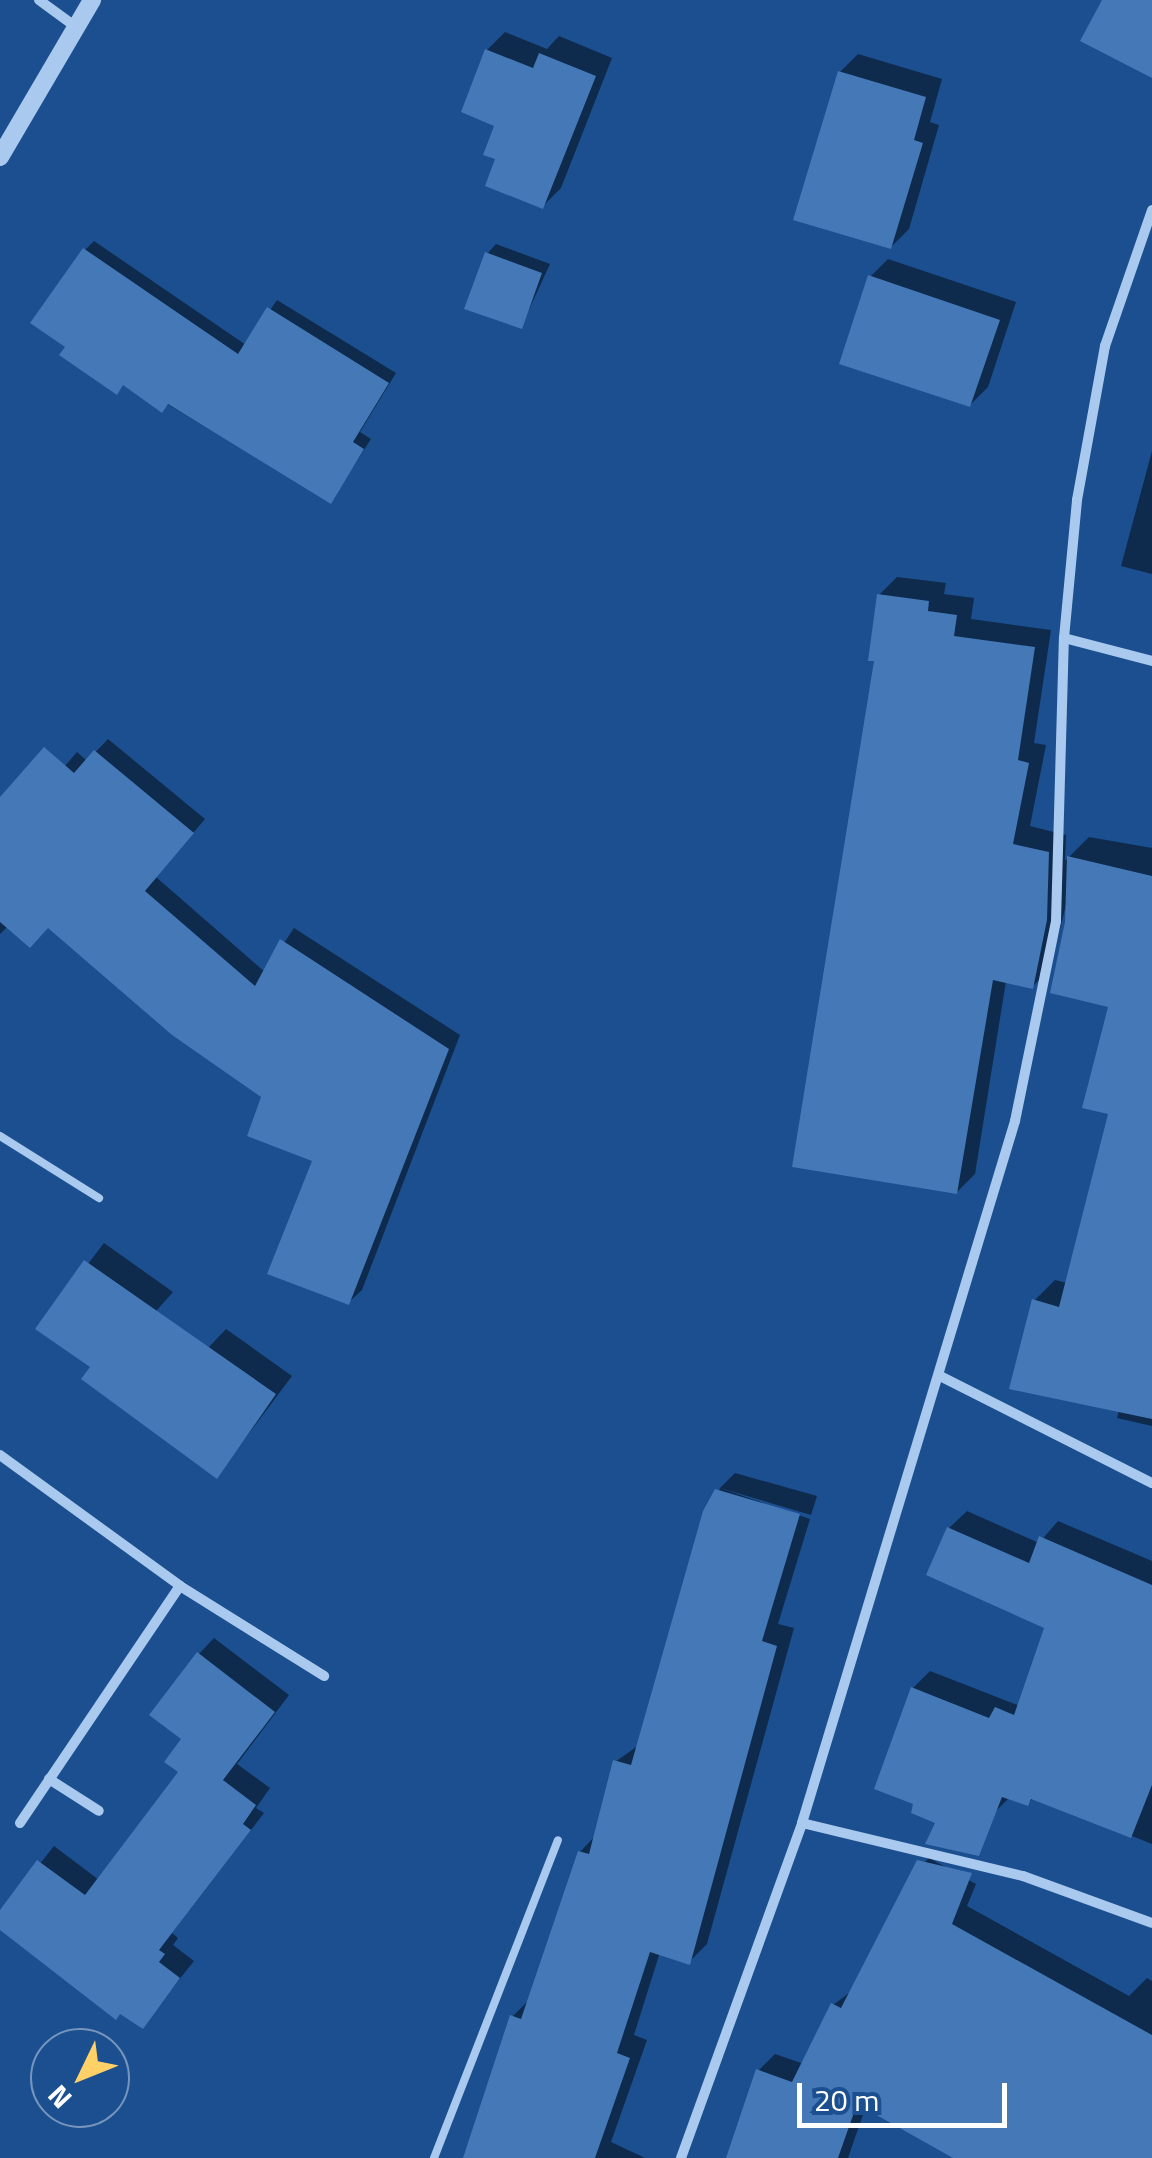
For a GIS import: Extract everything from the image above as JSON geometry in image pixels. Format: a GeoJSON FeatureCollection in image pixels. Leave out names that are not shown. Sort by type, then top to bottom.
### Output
{"type":"FeatureCollection","features":[{"type":"Feature","properties":{"kind":"street"},"geometry":{"type":"LineString","coordinates":[[39,0],[76,27]]}},
{"type":"Feature","properties":{"kind":"street"},"geometry":{"type":"LineString","coordinates":[[0,157],[92,0]]}},
{"type":"Feature","properties":{"kind":"street"},"geometry":{"type":"LineString","coordinates":[[681,2158],[802,1823],[942,1377],[1015,1121],[1056,921],[1064,638],[1077,500],[1105,346],[1152,210]]}},
{"type":"Feature","properties":{"kind":"street"},"geometry":{"type":"LineString","coordinates":[[1064,638],[1152,661]]}},
{"type":"Feature","properties":{"kind":"street"},"geometry":{"type":"LineString","coordinates":[[942,1377],[1152,1483]]}},
{"type":"Feature","properties":{"kind":"street"},"geometry":{"type":"LineString","coordinates":[[0,1456],[180,1586],[324,1676]]}},
{"type":"Feature","properties":{"kind":"street"},"geometry":{"type":"LineString","coordinates":[[20,1823],[180,1586]]}},
{"type":"Feature","properties":{"kind":"street"},"geometry":{"type":"LineString","coordinates":[[50,1779],[99,1812]]}},
{"type":"Feature","properties":{"kind":"street"},"geometry":{"type":"LineString","coordinates":[[802,1823],[1023,1876],[1152,1923]]}},
{"type":"Feature","properties":{"kind":"lane"},"geometry":{"type":"LineString","coordinates":[[0,1136],[99,1198]]}},
{"type":"Feature","properties":{"kind":"lane"},"geometry":{"type":"LineString","coordinates":[[434,2158],[558,1840]]}},
{"type":"Feature","properties":{"kind":"building"},"geometry":{"type":"Polygon","coordinates":[[[1102,0],[1152,0],[1152,78],[1080,41],[1102,0]]]}},
{"type":"Feature","properties":{"kind":"building"},"geometry":{"type":"Polygon","coordinates":[[[485,49],[533,68],[539,53],[596,76],[543,209],[485,186],[495,159],[483,155],[494,126],[461,112],[485,49]]]}},
{"type":"Feature","properties":{"kind":"building"},"geometry":{"type":"Polygon","coordinates":[[[838,71],[926,97],[914,140],[923,143],[891,249],[793,220],[838,71]]]}},
{"type":"Feature","properties":{"kind":"building"},"geometry":{"type":"Polygon","coordinates":[[[83,248],[238,354],[267,307],[389,383],[353,442],[364,449],[331,504],[168,404],[162,413],[123,385],[117,395],[59,355],[65,347],[30,323],[83,248]]]}},
{"type":"Feature","properties":{"kind":"building"},"geometry":{"type":"Polygon","coordinates":[[[485,252],[542,273],[522,329],[464,309],[485,252]]]}},
{"type":"Feature","properties":{"kind":"building"},"geometry":{"type":"Polygon","coordinates":[[[868,275],[1000,320],[970,407],[839,364],[868,275]]]}},
{"type":"Feature","properties":{"kind":"building"},"geometry":{"type":"Polygon","coordinates":[[[877,594],[929,601],[928,611],[957,615],[954,636],[1035,647],[1018,760],[1029,763],[1013,844],[1049,852],[1047,920],[1033,989],[993,980],[957,1194],[792,1167],[874,661],[868,661],[877,594]]]}},
{"type":"Feature","properties":{"kind":"building"},"geometry":{"type":"Polygon","coordinates":[[[44,747],[74,773],[94,750],[194,833],[145,891],[255,986],[280,939],[449,1049],[349,1305],[267,1274],[312,1161],[247,1136],[261,1097],[172,1035],[48,928],[30,948],[0,922],[0,797],[44,747]]]}},
{"type":"Feature","properties":{"kind":"building"},"geometry":{"type":"Polygon","coordinates":[[[1067,856],[1152,876],[1152,1419],[1009,1389],[1032,1299],[1059,1307],[1108,1114],[1082,1108],[1108,1007],[1050,993],[1065,922],[1067,856]]]}},
{"type":"Feature","properties":{"kind":"building"},"geometry":{"type":"Polygon","coordinates":[[[84,1260],[276,1394],[217,1479],[81,1379],[90,1367],[35,1329],[84,1260]]]}},
{"type":"Feature","properties":{"kind":"building"},"geometry":{"type":"Polygon","coordinates":[[[715,1489],[800,1514],[762,1641],[777,1646],[690,1965],[650,1952],[617,2053],[630,2058],[595,2158],[463,2158],[510,2015],[521,2019],[578,1851],[589,1854],[613,1760],[631,1765],[703,1511],[715,1489]]]}},
{"type":"Feature","properties":{"kind":"building"},"geometry":{"type":"Polygon","coordinates":[[[947,1527],[1029,1563],[1039,1536],[1152,1585],[1152,1785],[1131,1838],[1031,1799],[1028,1806],[1002,1797],[979,1856],[925,1844],[935,1823],[911,1813],[913,1804],[874,1789],[911,1687],[989,1718],[995,1707],[1014,1715],[1044,1628],[926,1575],[947,1527]]]}},
{"type":"Feature","properties":{"kind":"building"},"geometry":{"type":"Polygon","coordinates":[[[197,1652],[275,1712],[223,1780],[256,1805],[243,1824],[251,1830],[159,1950],[165,1954],[159,1962],[180,1978],[143,2029],[120,2014],[116,2020],[0,1930],[0,1910],[37,1860],[85,1895],[178,1772],[164,1762],[181,1739],[149,1715],[197,1652]]]}},
{"type":"Feature","properties":{"kind":"building"},"geometry":{"type":"Polygon","coordinates":[[[917,1860],[972,1873],[952,1924],[1152,2035],[1152,2158],[953,2158],[857,2104],[838,2158],[726,2158],[756,2069],[792,2082],[831,2003],[841,2008],[917,1860]]]}}]}
